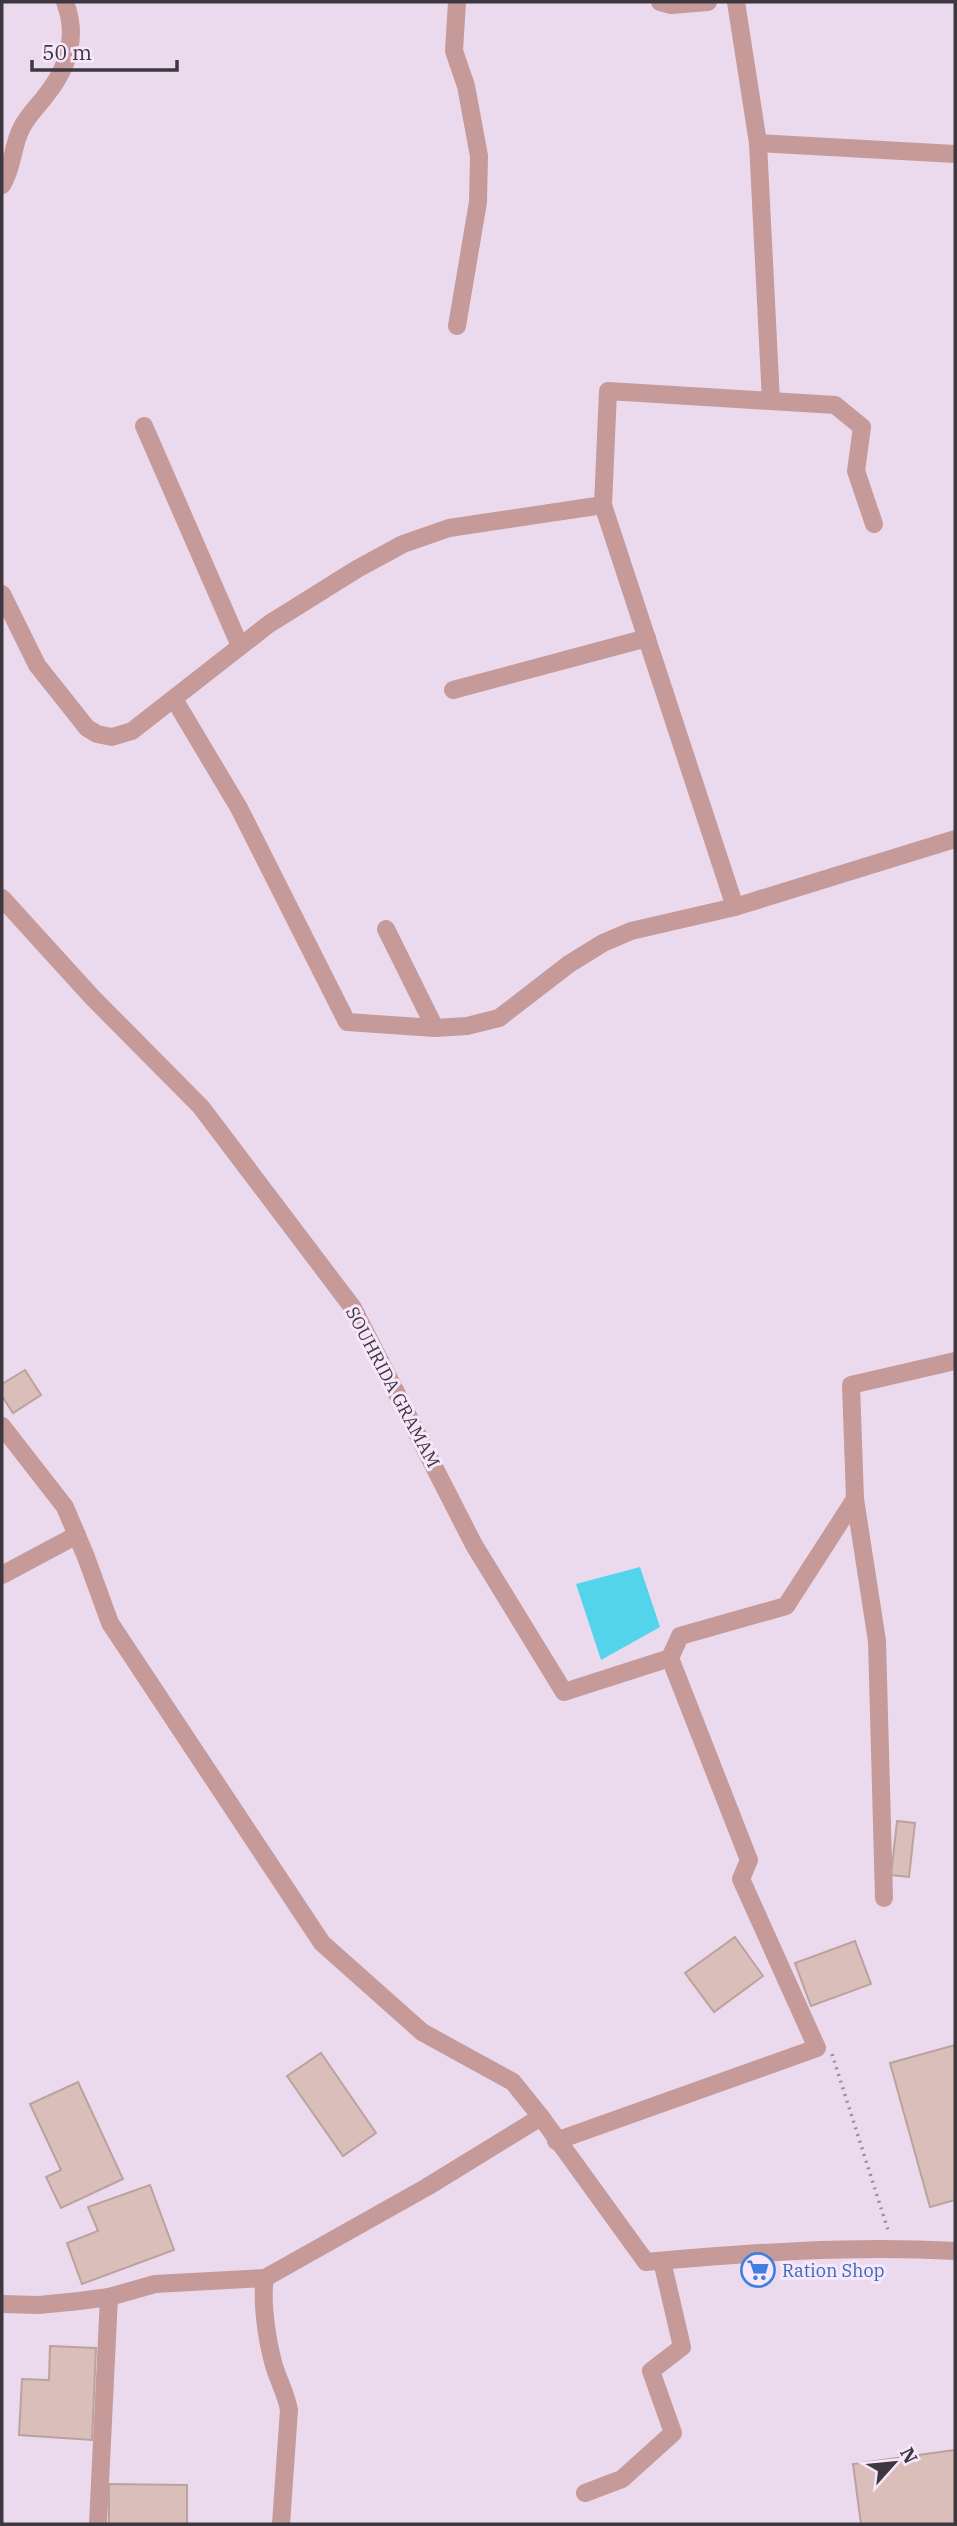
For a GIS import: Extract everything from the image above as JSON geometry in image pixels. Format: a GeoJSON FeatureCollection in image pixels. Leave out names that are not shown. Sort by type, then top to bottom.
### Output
{"type":"FeatureCollection","features":[{"type":"Feature","properties":{"kind":"street"},"geometry":{"type":"LineString","coordinates":[[2,185],[11,167],[16,140],[23,125],[67,64],[71,17],[65,2]]}},
{"type":"Feature","properties":{"kind":"street"},"geometry":{"type":"LineString","coordinates":[[457,2],[454,51],[466,86],[479,156],[478,202],[457,326]]}},
{"type":"Feature","properties":{"kind":"street"},"geometry":{"type":"LineString","coordinates":[[660,2],[671,5],[708,2]]}},
{"type":"Feature","properties":{"kind":"street"},"geometry":{"type":"LineString","coordinates":[[736,2],[758,144],[771,401]]}},
{"type":"Feature","properties":{"kind":"street"},"geometry":{"type":"LineString","coordinates":[[758,144],[955,154]]}},
{"type":"Feature","properties":{"kind":"street"},"geometry":{"type":"LineString","coordinates":[[735,907],[603,505],[608,391],[835,405],[862,427],[856,471],[874,524]]}},
{"type":"Feature","properties":{"kind":"street"},"geometry":{"type":"LineString","coordinates":[[144,426],[240,646]]}},
{"type":"Feature","properties":{"kind":"street"},"geometry":{"type":"LineString","coordinates":[[2,594],[37,665],[86,728],[97,734],[113,737],[132,731],[269,624],[357,569],[403,544],[449,528],[603,505]]}},
{"type":"Feature","properties":{"kind":"street"},"geometry":{"type":"LineString","coordinates":[[453,690],[647,638]]}},
{"type":"Feature","properties":{"kind":"street"},"geometry":{"type":"LineString","coordinates":[[174,699],[239,808],[347,1022],[435,1028],[467,1026],[499,1018],[569,964],[603,943],[631,931],[735,907],[955,839]]}},
{"type":"Feature","properties":{"kind":"street","name":"SOUHRIDA GRAMAM"},"geometry":{"type":"LineString","coordinates":[[2,898],[92,997],[201,1107],[353,1308],[474,1545],[564,1692],[670,1658]]}},
{"type":"Feature","properties":{"kind":"street"},"geometry":{"type":"LineString","coordinates":[[386,929],[435,1028]]}},
{"type":"Feature","properties":{"kind":"street"},"geometry":{"type":"LineString","coordinates":[[884,1898],[877,1641],[855,1499],[851,1385],[955,1362]]}},
{"type":"Feature","properties":{"kind":"street"},"geometry":{"type":"LineString","coordinates":[[2,1426],[65,1507],[110,1623],[322,1942],[422,2032],[513,2082],[646,2262],[730,2255],[955,2251]]}},
{"type":"Feature","properties":{"kind":"street"},"geometry":{"type":"LineString","coordinates":[[556,2141],[817,2048],[741,1879],[749,1860],[670,1658],[680,1636],[786,1606],[855,1499]]}},
{"type":"Feature","properties":{"kind":"street"},"geometry":{"type":"LineString","coordinates":[[2,1576],[77,1535]]}},
{"type":"Feature","properties":{"kind":"street"},"geometry":{"type":"LineString","coordinates":[[2,2304],[39,2305],[108,2297],[155,2284],[265,2278],[427,2187],[541,2117]]}},
{"type":"Feature","properties":{"kind":"street"},"geometry":{"type":"LineString","coordinates":[[585,2493],[622,2479],[673,2433],[651,2371],[682,2347],[662,2261]]}},
{"type":"Feature","properties":{"kind":"street"},"geometry":{"type":"LineString","coordinates":[[265,2278],[263,2287],[274,2364],[289,2410],[282,2524]]}},
{"type":"Feature","properties":{"kind":"street"},"geometry":{"type":"LineString","coordinates":[[97,2524],[108,2297]]}},
{"type":"Feature","properties":{"kind":"path"},"geometry":{"type":"LineString","coordinates":[[817,2048],[831,2049],[894,2250]]}},
{"type":"Feature","properties":{"kind":"water"},"geometry":{"type":"Polygon","coordinates":[[[640,1567],[660,1627],[601,1660],[576,1584],[640,1567]]]}},
{"type":"Feature","properties":{"kind":"building"},"geometry":{"type":"Polygon","coordinates":[[[25,1370],[41,1395],[13,1413],[2,1396],[2,1384],[25,1370]]]}},
{"type":"Feature","properties":{"kind":"building"},"geometry":{"type":"Polygon","coordinates":[[[897,1821],[915,1823],[909,1877],[891,1875],[897,1821]]]}},
{"type":"Feature","properties":{"kind":"building"},"geometry":{"type":"Polygon","coordinates":[[[735,1937],[763,1976],[714,2012],[685,1973],[735,1937]]]}},
{"type":"Feature","properties":{"kind":"building"},"geometry":{"type":"Polygon","coordinates":[[[855,1941],[871,1984],[811,2006],[795,1963],[855,1941]]]}},
{"type":"Feature","properties":{"kind":"building"},"geometry":{"type":"Polygon","coordinates":[[[955,2045],[955,2200],[930,2207],[890,2063],[955,2045]]]}},
{"type":"Feature","properties":{"kind":"building"},"geometry":{"type":"Polygon","coordinates":[[[321,2053],[376,2133],[343,2156],[287,2076],[321,2053]]]}},
{"type":"Feature","properties":{"kind":"building"},"geometry":{"type":"Polygon","coordinates":[[[78,2082],[123,2179],[61,2208],[46,2177],[61,2170],[30,2104],[78,2082]]]}},
{"type":"Feature","properties":{"kind":"building"},"geometry":{"type":"Polygon","coordinates":[[[150,2185],[174,2250],[82,2284],[67,2243],[98,2231],[88,2207],[150,2185]]]}},
{"type":"Feature","properties":{"kind":"building"},"geometry":{"type":"Polygon","coordinates":[[[50,2346],[96,2348],[92,2440],[19,2435],[22,2379],[49,2380],[50,2346]]]}},
{"type":"Feature","properties":{"kind":"building"},"geometry":{"type":"Polygon","coordinates":[[[955,2450],[955,2524],[861,2524],[853,2464],[955,2450]]]}},
{"type":"Feature","properties":{"kind":"building"},"geometry":{"type":"Polygon","coordinates":[[[109,2484],[187,2485],[187,2524],[109,2524],[109,2484]]]}},
{"type":"Feature","properties":{"kind":"place","name":"Ration Shop"},"geometry":{"type":"Point","coordinates":[758,2270]}}]}
